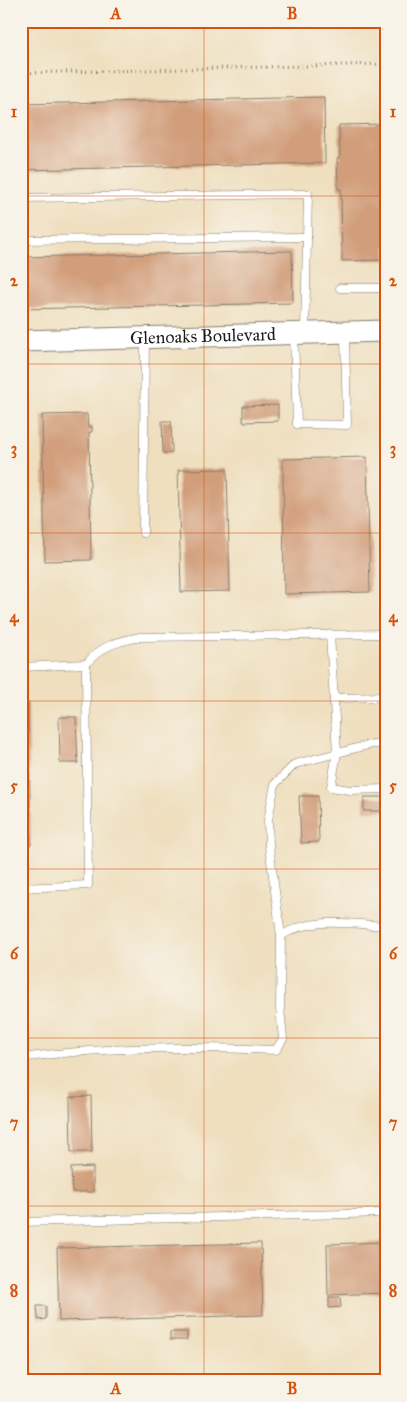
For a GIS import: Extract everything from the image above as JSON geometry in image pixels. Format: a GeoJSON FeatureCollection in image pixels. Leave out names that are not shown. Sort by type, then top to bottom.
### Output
{"type":"FeatureCollection","features":[{"type":"Feature","properties":{"kind":"main road","name":"Glenoaks Boulevard"},"geometry":{"type":"LineString","coordinates":[[21,341],[386,331]]}},
{"type":"Feature","properties":{"kind":"lane"},"geometry":{"type":"LineString","coordinates":[[21,198],[308,194],[297,424],[346,424],[345,332]]}},
{"type":"Feature","properties":{"kind":"lane"},"geometry":{"type":"LineString","coordinates":[[21,240],[307,237]]}},
{"type":"Feature","properties":{"kind":"lane"},"geometry":{"type":"LineString","coordinates":[[340,288],[386,288]]}},
{"type":"Feature","properties":{"kind":"lane"},"geometry":{"type":"LineString","coordinates":[[143,533],[145,338]]}},
{"type":"Feature","properties":{"kind":"lane"},"geometry":{"type":"LineString","coordinates":[[330,634],[337,754],[332,787],[350,790],[386,789]]}},
{"type":"Feature","properties":{"kind":"lane"},"geometry":{"type":"LineString","coordinates":[[21,888],[88,885],[86,664],[97,651],[119,641],[140,637],[386,634]]}},
{"type":"Feature","properties":{"kind":"lane"},"geometry":{"type":"LineString","coordinates":[[21,667],[86,664]]}},
{"type":"Feature","properties":{"kind":"lane"},"geometry":{"type":"LineString","coordinates":[[334,698],[386,697]]}},
{"type":"Feature","properties":{"kind":"lane"},"geometry":{"type":"LineString","coordinates":[[21,1058],[62,1052],[115,1050],[276,1050],[283,1039],[280,1008],[281,936],[269,846],[268,820],[274,784],[295,764],[372,744],[386,745]]}},
{"type":"Feature","properties":{"kind":"lane"},"geometry":{"type":"LineString","coordinates":[[281,936],[290,930],[320,923],[386,926]]}},
{"type":"Feature","properties":{"kind":"lane"},"geometry":{"type":"LineString","coordinates":[[21,1222],[386,1213]]}},
{"type":"Feature","properties":{"kind":"path"},"geometry":{"type":"LineString","coordinates":[[21,73],[386,64]]}},
{"type":"Feature","properties":{"kind":"building"},"geometry":{"type":"Polygon","coordinates":[[[324,97],[325,163],[21,170],[21,104],[324,97]]]}},
{"type":"Feature","properties":{"kind":"building"},"geometry":{"type":"Polygon","coordinates":[[[386,124],[386,260],[342,261],[341,189],[338,189],[337,158],[340,158],[339,125],[386,124]]]}},
{"type":"Feature","properties":{"kind":"building"},"geometry":{"type":"Polygon","coordinates":[[[292,251],[293,303],[21,309],[21,257],[292,251]]]}},
{"type":"Feature","properties":{"kind":"building"},"geometry":{"type":"Polygon","coordinates":[[[278,405],[278,421],[243,422],[243,406],[278,405]]]}},
{"type":"Feature","properties":{"kind":"building"},"geometry":{"type":"Polygon","coordinates":[[[87,414],[88,427],[92,426],[92,432],[89,432],[91,560],[45,561],[42,415],[87,414]]]}},
{"type":"Feature","properties":{"kind":"building"},"geometry":{"type":"Polygon","coordinates":[[[162,421],[171,421],[172,453],[163,453],[162,421]]]}},
{"type":"Feature","properties":{"kind":"building"},"geometry":{"type":"Polygon","coordinates":[[[367,457],[370,592],[284,594],[283,459],[367,457]]]}},
{"type":"Feature","properties":{"kind":"building"},"geometry":{"type":"Polygon","coordinates":[[[227,469],[230,591],[181,592],[178,470],[227,469]]]}},
{"type":"Feature","properties":{"kind":"building"},"geometry":{"type":"Polygon","coordinates":[[[21,703],[28,703],[31,845],[21,845],[21,703]]]}},
{"type":"Feature","properties":{"kind":"building"},"geometry":{"type":"Polygon","coordinates":[[[59,717],[76,717],[78,763],[60,763],[59,717]]]}},
{"type":"Feature","properties":{"kind":"building"},"geometry":{"type":"Polygon","coordinates":[[[299,796],[318,796],[319,842],[301,843],[299,796]]]}},
{"type":"Feature","properties":{"kind":"building"},"geometry":{"type":"Polygon","coordinates":[[[364,797],[386,797],[386,811],[364,811],[364,797]]]}},
{"type":"Feature","properties":{"kind":"building"},"geometry":{"type":"Polygon","coordinates":[[[91,1096],[92,1152],[71,1152],[70,1097],[91,1096]]]}},
{"type":"Feature","properties":{"kind":"building"},"geometry":{"type":"Polygon","coordinates":[[[93,1167],[93,1192],[72,1192],[71,1168],[93,1167]]]}},
{"type":"Feature","properties":{"kind":"building"},"geometry":{"type":"Polygon","coordinates":[[[386,1242],[386,1293],[328,1295],[327,1244],[386,1242]]]}},
{"type":"Feature","properties":{"kind":"building"},"geometry":{"type":"Polygon","coordinates":[[[261,1243],[263,1315],[59,1321],[57,1248],[261,1243]]]}},
{"type":"Feature","properties":{"kind":"building"},"geometry":{"type":"Polygon","coordinates":[[[329,1297],[340,1297],[341,1307],[329,1308],[329,1297]]]}},
{"type":"Feature","properties":{"kind":"building"},"geometry":{"type":"Polygon","coordinates":[[[37,1306],[46,1306],[46,1319],[38,1320],[37,1306]]]}},
{"type":"Feature","properties":{"kind":"building"},"geometry":{"type":"Polygon","coordinates":[[[170,1332],[187,1332],[187,1340],[170,1340],[170,1332]]]}}]}
